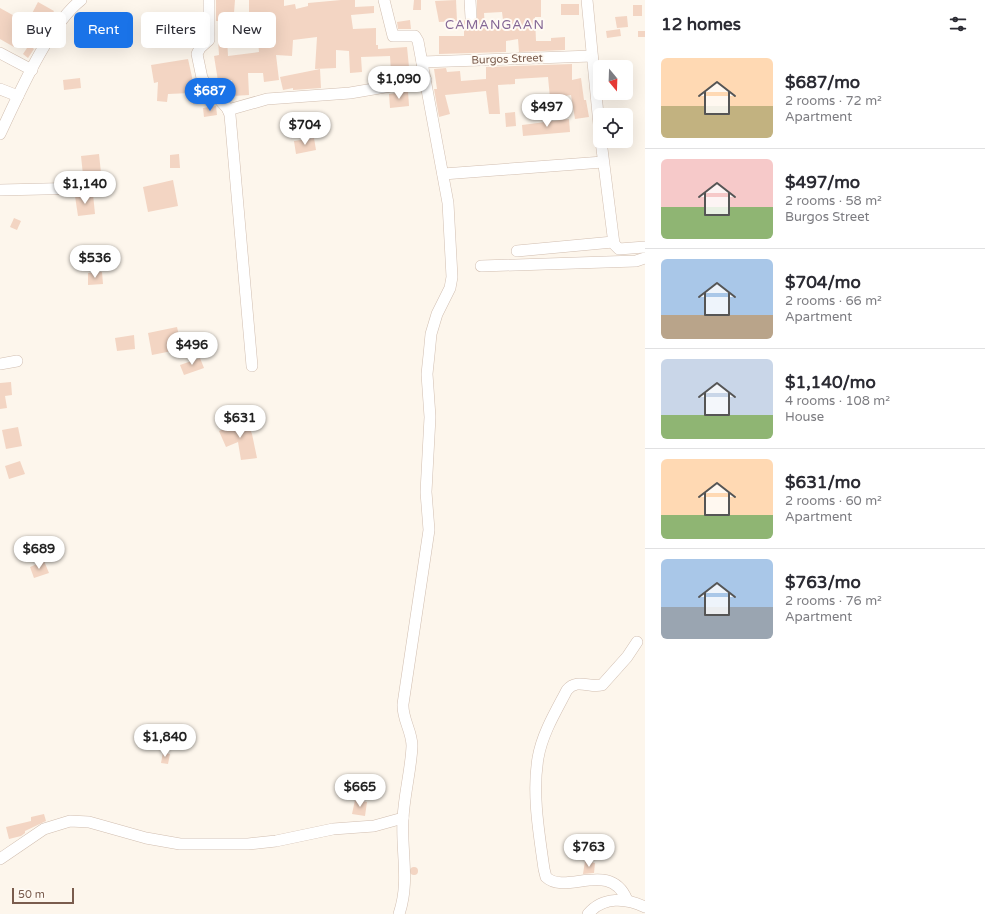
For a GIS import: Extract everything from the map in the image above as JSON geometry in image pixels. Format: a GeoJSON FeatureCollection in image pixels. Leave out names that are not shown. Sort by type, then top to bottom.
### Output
{"type":"FeatureCollection","features":[{"type":"Feature","properties":{"kind":"street"},"geometry":{"type":"LineString","coordinates":[[0,134],[18,96],[54,31],[81,0]]}},
{"type":"Feature","properties":{"kind":"street"},"geometry":{"type":"LineString","coordinates":[[209,0],[209,40],[200,48],[197,57],[205,83],[228,110],[252,366]]}},
{"type":"Feature","properties":{"kind":"street"},"geometry":{"type":"LineString","coordinates":[[384,0],[392,35],[397,37],[417,37],[448,203],[452,277],[450,288],[437,314],[431,334],[427,374],[430,417],[426,492],[429,530],[403,704],[404,716],[411,738],[412,747],[403,818],[405,885],[399,914]]}},
{"type":"Feature","properties":{"kind":"street"},"geometry":{"type":"LineString","coordinates":[[470,0],[471,18]]}},
{"type":"Feature","properties":{"kind":"street"},"geometry":{"type":"LineString","coordinates":[[587,0],[597,108]]}},
{"type":"Feature","properties":{"kind":"street"},"geometry":{"type":"LineString","coordinates":[[0,53],[32,70]]}},
{"type":"Feature","properties":{"kind":"street","name":"Burgos Street"},"geometry":{"type":"LineString","coordinates":[[422,62],[592,56]]}},
{"type":"Feature","properties":{"kind":"street"},"geometry":{"type":"LineString","coordinates":[[228,110],[267,99],[350,93],[426,80]]}},
{"type":"Feature","properties":{"kind":"street"},"geometry":{"type":"LineString","coordinates":[[0,88],[18,96]]}},
{"type":"Feature","properties":{"kind":"street"},"geometry":{"type":"LineString","coordinates":[[602,148],[613,242],[620,249],[645,247]]}},
{"type":"Feature","properties":{"kind":"street"},"geometry":{"type":"LineString","coordinates":[[443,174],[603,162]]}},
{"type":"Feature","properties":{"kind":"street"},"geometry":{"type":"LineString","coordinates":[[0,190],[86,188]]}},
{"type":"Feature","properties":{"kind":"street"},"geometry":{"type":"LineString","coordinates":[[517,251],[613,242]]}},
{"type":"Feature","properties":{"kind":"street"},"geometry":{"type":"LineString","coordinates":[[481,266],[636,261],[645,258]]}},
{"type":"Feature","properties":{"kind":"street"},"geometry":{"type":"LineString","coordinates":[[0,364],[17,361]]}},
{"type":"Feature","properties":{"kind":"street"},"geometry":{"type":"LineString","coordinates":[[627,900],[622,888],[603,880],[558,883],[546,878],[536,807],[537,767],[544,738],[567,690],[571,686],[578,684],[602,685],[627,657],[637,642]]}},
{"type":"Feature","properties":{"kind":"street"},"geometry":{"type":"LineString","coordinates":[[0,859],[44,829],[70,821],[89,822],[146,838],[180,844],[248,844],[276,841],[333,829],[374,826],[403,818]]}},
{"type":"Feature","properties":{"kind":"street"},"geometry":{"type":"LineString","coordinates":[[588,914],[602,904],[614,900],[627,900],[645,907]]}},
{"type":"Feature","properties":{"kind":"building"},"geometry":{"type":"Polygon","coordinates":[[[216,0],[235,0],[234,12],[218,12],[218,21],[216,21],[216,0]]]}},
{"type":"Feature","properties":{"kind":"building"},"geometry":{"type":"Polygon","coordinates":[[[249,0],[284,0],[284,6],[295,4],[296,9],[308,6],[308,3],[355,0],[355,7],[374,6],[374,13],[351,15],[353,29],[376,28],[376,45],[378,45],[378,49],[407,47],[409,67],[401,67],[402,77],[389,79],[388,72],[391,72],[390,56],[361,57],[362,72],[350,73],[349,51],[336,50],[336,68],[315,69],[317,37],[293,40],[292,56],[276,55],[279,80],[264,82],[263,73],[248,73],[249,95],[233,96],[232,80],[218,81],[214,56],[219,55],[219,48],[228,48],[228,56],[259,52],[259,48],[276,48],[276,12],[249,12],[249,0]]]}},
{"type":"Feature","properties":{"kind":"building"},"geometry":{"type":"Polygon","coordinates":[[[414,0],[421,0],[421,10],[413,10],[414,0]]]}},
{"type":"Feature","properties":{"kind":"building"},"geometry":{"type":"Polygon","coordinates":[[[456,0],[457,21],[439,22],[435,1],[456,0]]]}},
{"type":"Feature","properties":{"kind":"building"},"geometry":{"type":"Polygon","coordinates":[[[477,0],[541,0],[541,17],[535,17],[536,41],[551,41],[551,38],[565,37],[565,50],[519,52],[518,39],[506,41],[506,52],[439,54],[439,36],[464,36],[464,20],[471,25],[477,21],[477,0]],[[502,12],[484,13],[485,29],[504,28],[502,12]]]}},
{"type":"Feature","properties":{"kind":"building"},"geometry":{"type":"Polygon","coordinates":[[[38,2],[54,11],[53,12],[33,12],[38,2]]]}},
{"type":"Feature","properties":{"kind":"building"},"geometry":{"type":"Polygon","coordinates":[[[561,4],[579,4],[579,15],[561,15],[561,4]]]}},
{"type":"Feature","properties":{"kind":"building"},"geometry":{"type":"Polygon","coordinates":[[[633,5],[642,5],[642,16],[633,16],[633,5]]]}},
{"type":"Feature","properties":{"kind":"building"},"geometry":{"type":"Polygon","coordinates":[[[0,8],[12,15],[12,46],[0,39],[0,8]]]}},
{"type":"Feature","properties":{"kind":"building"},"geometry":{"type":"Polygon","coordinates":[[[627,16],[628,27],[617,28],[615,17],[627,16]]]}},
{"type":"Feature","properties":{"kind":"building"},"geometry":{"type":"Polygon","coordinates":[[[410,20],[411,29],[398,29],[397,22],[410,20]]]}},
{"type":"Feature","properties":{"kind":"building"},"geometry":{"type":"Polygon","coordinates":[[[620,29],[621,36],[607,38],[606,31],[620,29]]]}},
{"type":"Feature","properties":{"kind":"building"},"geometry":{"type":"Polygon","coordinates":[[[638,31],[645,31],[645,37],[638,37],[638,31]]]}},
{"type":"Feature","properties":{"kind":"building"},"geometry":{"type":"Polygon","coordinates":[[[27,48],[34,49],[28,58],[23,54],[27,48]]]}},
{"type":"Feature","properties":{"kind":"building"},"geometry":{"type":"Polygon","coordinates":[[[188,59],[194,86],[198,85],[204,93],[206,101],[193,104],[191,93],[168,94],[167,102],[157,101],[158,82],[154,83],[151,65],[188,59]]]}},
{"type":"Feature","properties":{"kind":"building"},"geometry":{"type":"Polygon","coordinates":[[[572,64],[572,80],[581,78],[584,100],[586,100],[589,117],[575,119],[571,95],[550,98],[548,77],[515,79],[515,84],[498,85],[500,114],[489,114],[486,91],[445,95],[450,114],[439,117],[434,89],[437,89],[434,69],[446,68],[447,72],[460,71],[461,81],[486,79],[486,67],[572,64]]]}},
{"type":"Feature","properties":{"kind":"building"},"geometry":{"type":"Polygon","coordinates":[[[320,69],[321,88],[293,90],[293,88],[283,90],[280,77],[320,69]]]}},
{"type":"Feature","properties":{"kind":"building"},"geometry":{"type":"Polygon","coordinates":[[[80,78],[81,88],[64,90],[63,80],[80,78]]]}},
{"type":"Feature","properties":{"kind":"building"},"geometry":{"type":"Polygon","coordinates":[[[408,91],[409,106],[390,108],[389,94],[408,91]]]}},
{"type":"Feature","properties":{"kind":"building"},"geometry":{"type":"Polygon","coordinates":[[[216,106],[217,115],[204,117],[203,108],[216,106]]]}},
{"type":"Feature","properties":{"kind":"building"},"geometry":{"type":"Polygon","coordinates":[[[515,112],[516,126],[506,127],[505,113],[515,112]]]}},
{"type":"Feature","properties":{"kind":"building"},"geometry":{"type":"Polygon","coordinates":[[[569,119],[570,132],[523,136],[522,125],[569,119]]]}},
{"type":"Feature","properties":{"kind":"building"},"geometry":{"type":"Polygon","coordinates":[[[314,138],[316,150],[296,154],[294,141],[314,138]]]}},
{"type":"Feature","properties":{"kind":"building"},"geometry":{"type":"Polygon","coordinates":[[[99,154],[101,173],[83,175],[81,156],[99,154]]]}},
{"type":"Feature","properties":{"kind":"building"},"geometry":{"type":"Polygon","coordinates":[[[179,154],[180,168],[170,168],[170,155],[179,154]]]}},
{"type":"Feature","properties":{"kind":"building"},"geometry":{"type":"Polygon","coordinates":[[[173,180],[178,206],[148,212],[143,187],[173,180]]]}},
{"type":"Feature","properties":{"kind":"building"},"geometry":{"type":"Polygon","coordinates":[[[93,194],[95,214],[78,216],[75,196],[93,194]]]}},
{"type":"Feature","properties":{"kind":"building"},"geometry":{"type":"Polygon","coordinates":[[[14,218],[21,221],[17,230],[10,227],[14,218]]]}},
{"type":"Feature","properties":{"kind":"building"},"geometry":{"type":"Polygon","coordinates":[[[102,272],[103,284],[88,285],[88,273],[102,272]]]}},
{"type":"Feature","properties":{"kind":"building"},"geometry":{"type":"Polygon","coordinates":[[[177,327],[182,349],[152,355],[148,333],[177,327]]]}},
{"type":"Feature","properties":{"kind":"building"},"geometry":{"type":"Polygon","coordinates":[[[134,335],[135,349],[117,351],[115,338],[134,335]]]}},
{"type":"Feature","properties":{"kind":"building"},"geometry":{"type":"Polygon","coordinates":[[[200,358],[204,368],[184,375],[180,365],[200,358]]]}},
{"type":"Feature","properties":{"kind":"building"},"geometry":{"type":"Polygon","coordinates":[[[11,382],[12,395],[5,396],[7,408],[0,409],[0,383],[11,382]]]}},
{"type":"Feature","properties":{"kind":"building"},"geometry":{"type":"Polygon","coordinates":[[[246,420],[252,434],[257,458],[241,460],[238,442],[226,447],[219,431],[246,420]]]}},
{"type":"Feature","properties":{"kind":"building"},"geometry":{"type":"Polygon","coordinates":[[[18,427],[22,446],[6,449],[2,430],[18,427]]]}},
{"type":"Feature","properties":{"kind":"building"},"geometry":{"type":"Polygon","coordinates":[[[20,461],[25,474],[9,479],[5,466],[20,461]]]}},
{"type":"Feature","properties":{"kind":"building"},"geometry":{"type":"Polygon","coordinates":[[[44,561],[49,573],[34,578],[30,567],[44,561]]]}},
{"type":"Feature","properties":{"kind":"building"},"geometry":{"type":"Polygon","coordinates":[[[163,752],[170,754],[168,764],[161,763],[163,752]]]}},
{"type":"Feature","properties":{"kind":"building"},"geometry":{"type":"Polygon","coordinates":[[[355,800],[367,802],[365,816],[352,814],[355,800]]]}},
{"type":"Feature","properties":{"kind":"building"},"geometry":{"type":"Polygon","coordinates":[[[44,814],[46,821],[25,831],[25,833],[21,836],[9,839],[6,827],[31,821],[31,817],[44,814]]]}},
{"type":"Feature","properties":{"kind":"building"},"geometry":{"type":"Polygon","coordinates":[[[585,861],[595,863],[594,873],[583,874],[585,861]]]}},
{"type":"Feature","properties":{"kind":"building"},"geometry":{"type":"Polygon","coordinates":[[[414,867],[417,868],[417,874],[414,875],[411,874],[410,871],[411,868],[414,867]]]}},
{"type":"Feature","properties":{"kind":"district","name":"CAMANGAAN"},"geometry":{"type":"Point","coordinates":[495,25]}}]}
